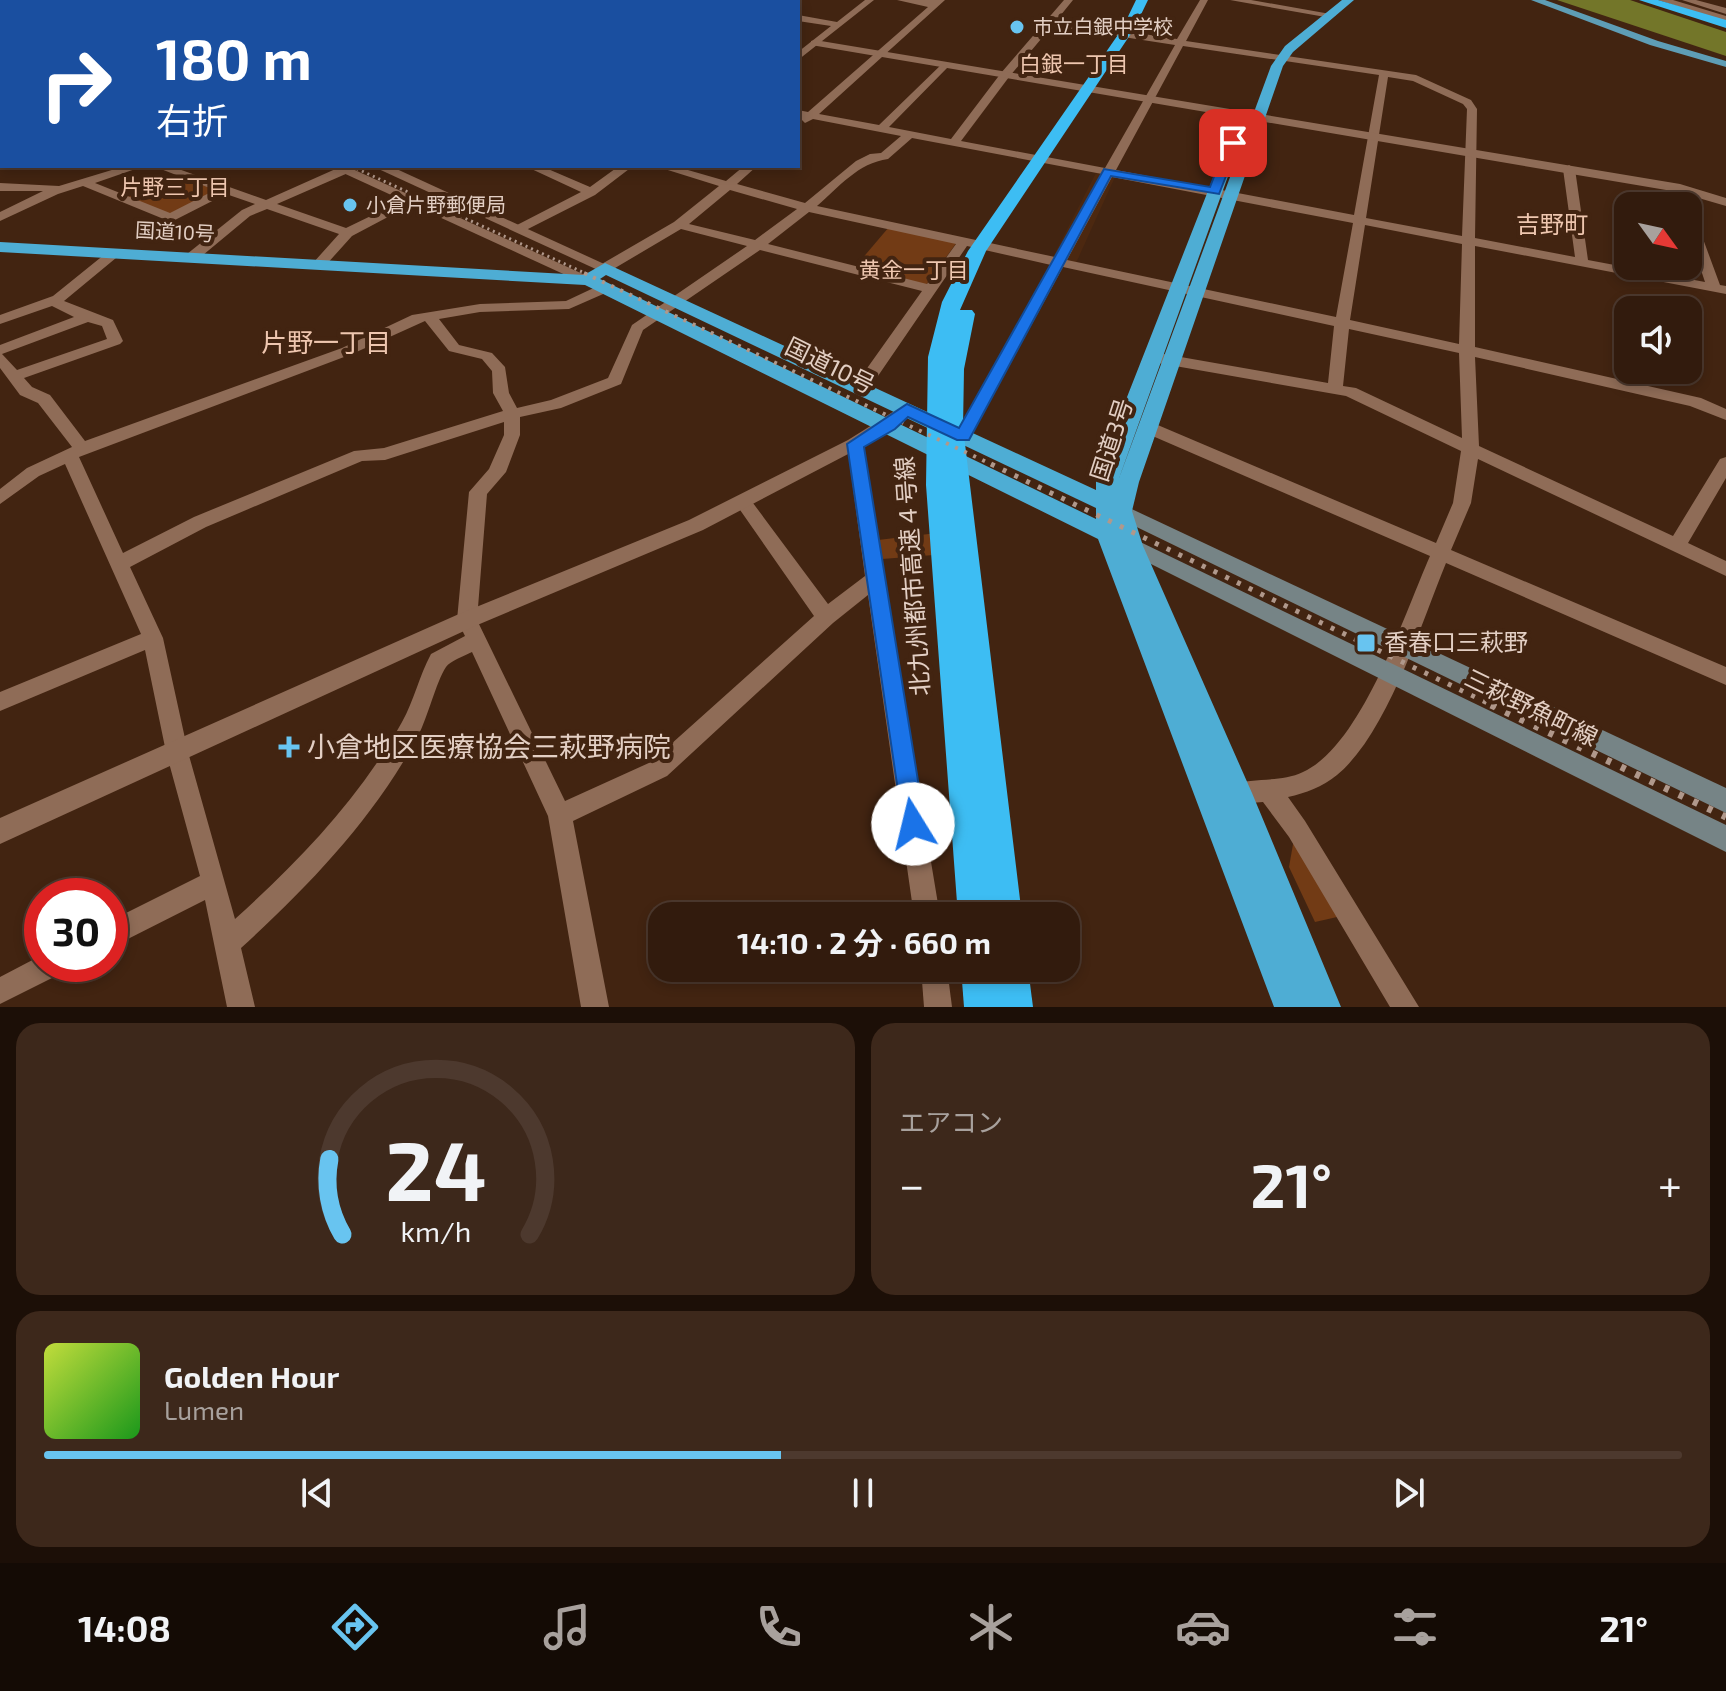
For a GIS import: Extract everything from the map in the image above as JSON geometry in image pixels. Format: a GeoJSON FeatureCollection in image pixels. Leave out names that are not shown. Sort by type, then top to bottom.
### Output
{"type":"FeatureCollection","features":[{"type":"Feature","properties":{"kind":"highway","name":"北九州都市高速４号線"},"geometry":{"type":"LineString","coordinates":[[974,902],[938,485],[938,357],[952,302],[977,251],[1128,29],[1142,0]]}},
{"type":"Feature","properties":{"kind":"highway"},"geometry":{"type":"LineString","coordinates":[[1003,902],[958,487],[952,404],[955,361],[962,323],[991,253],[1139,30],[1152,0]]}},
{"type":"Feature","properties":{"kind":"highway","name":"国道3号"},"geometry":{"type":"LineString","coordinates":[[1111,516],[1147,427],[1195,291],[1222,193],[1276,56],[1329,9],[1349,0]]}},
{"type":"Feature","properties":{"kind":"highway"},"geometry":{"type":"LineString","coordinates":[[1645,0],[1722,16]]}},
{"type":"Feature","properties":{"kind":"highway"},"geometry":{"type":"LineString","coordinates":[[1657,0],[1722,16]]}},
{"type":"Feature","properties":{"kind":"highway"},"geometry":{"type":"LineString","coordinates":[[1666,0],[1722,16]]}},
{"type":"Feature","properties":{"kind":"highway"},"geometry":{"type":"LineString","coordinates":[[1678,0],[1722,16]]}},
{"type":"Feature","properties":{"kind":"highway","name":"国道3号"},"geometry":{"type":"LineString","coordinates":[[1222,193],[1178,288],[1107,476],[1111,516],[1132,546],[1238,793],[1324,1007]]}},
{"type":"Feature","properties":{"kind":"highway","name":"国道10号"},"geometry":{"type":"LineString","coordinates":[[0,247],[599,279],[680,302],[963,436],[1111,516]]}},
{"type":"Feature","properties":{"kind":"highway","name":"国道10号"},"geometry":{"type":"LineString","coordinates":[[599,279],[661,314],[889,425],[1111,516]]}},
{"type":"Feature","properties":{"kind":"highway"},"geometry":{"type":"LineString","coordinates":[[1111,516],[1291,1007]]}},
{"type":"Feature","properties":{"kind":"highway"},"geometry":{"type":"LineString","coordinates":[[980,982],[982,1007]]}},
{"type":"Feature","properties":{"kind":"highway"},"geometry":{"type":"LineString","coordinates":[[1012,982],[1015,1007]]}},
{"type":"Feature","properties":{"kind":"main road"},"geometry":{"type":"LineString","coordinates":[[1536,0],[1654,43],[1726,64]]}},
{"type":"Feature","properties":{"kind":"main road","name":"三萩野魚町線"},"geometry":{"type":"LineString","coordinates":[[1111,516],[1400,645],[1726,801]]}},
{"type":"Feature","properties":{"kind":"main road","name":"三萩野魚町線"},"geometry":{"type":"LineString","coordinates":[[1132,546],[1726,839]]}},
{"type":"Feature","properties":{"kind":"street"},"geometry":{"type":"LineString","coordinates":[[800,55],[870,0]]}},
{"type":"Feature","properties":{"kind":"street"},"geometry":{"type":"LineString","coordinates":[[901,0],[939,2]]}},
{"type":"Feature","properties":{"kind":"street"},"geometry":{"type":"LineString","coordinates":[[954,143],[1005,75],[1069,0]]}},
{"type":"Feature","properties":{"kind":"street"},"geometry":{"type":"LineString","coordinates":[[963,436],[1204,0]]}},
{"type":"Feature","properties":{"kind":"street"},"geometry":{"type":"LineString","coordinates":[[1235,0],[1329,9]]}},
{"type":"Feature","properties":{"kind":"street"},"geometry":{"type":"LineString","coordinates":[[1666,0],[1722,16]]}},
{"type":"Feature","properties":{"kind":"street"},"geometry":{"type":"LineString","coordinates":[[1686,0],[1722,16]]}},
{"type":"Feature","properties":{"kind":"street"},"geometry":{"type":"LineString","coordinates":[[804,114],[939,2]]}},
{"type":"Feature","properties":{"kind":"street"},"geometry":{"type":"LineString","coordinates":[[800,18],[839,25]]}},
{"type":"Feature","properties":{"kind":"street"},"geometry":{"type":"LineString","coordinates":[[1049,23],[1416,78],[1467,102],[1472,109],[1467,351],[1469,481],[1457,519],[1376,705],[1347,749],[1330,767],[1307,782],[1269,791],[1238,793]]}},
{"type":"Feature","properties":{"kind":"street"},"geometry":{"type":"LineString","coordinates":[[815,43],[1680,188],[1726,202]]}},
{"type":"Feature","properties":{"kind":"street"},"geometry":{"type":"LineString","coordinates":[[881,129],[944,65]]}},
{"type":"Feature","properties":{"kind":"street"},"geometry":{"type":"LineString","coordinates":[[1335,387],[1358,220],[1384,73]]}},
{"type":"Feature","properties":{"kind":"street"},"geometry":{"type":"LineString","coordinates":[[804,114],[1720,288]]}},
{"type":"Feature","properties":{"kind":"street"},"geometry":{"type":"LineString","coordinates":[[120,563],[200,522],[360,455],[385,454],[512,414],[555,404],[615,381],[637,328],[680,302],[807,208],[860,163],[874,156],[884,157],[910,134]]}},
{"type":"Feature","properties":{"kind":"street"},"geometry":{"type":"LineString","coordinates":[[0,217],[62,188],[131,168]]}},
{"type":"Feature","properties":{"kind":"street"},"geometry":{"type":"LineString","coordinates":[[164,168],[347,233]]}},
{"type":"Feature","properties":{"kind":"street"},"geometry":{"type":"LineString","coordinates":[[192,257],[240,217],[263,203],[340,168],[599,279]]}},
{"type":"Feature","properties":{"kind":"street"},"geometry":{"type":"LineString","coordinates":[[384,168],[522,228],[599,279]]}},
{"type":"Feature","properties":{"kind":"street"},"geometry":{"type":"LineString","coordinates":[[536,168],[591,192]]}},
{"type":"Feature","properties":{"kind":"street"},"geometry":{"type":"LineString","coordinates":[[522,228],[591,192],[624,168]]}},
{"type":"Feature","properties":{"kind":"street"},"geometry":{"type":"LineString","coordinates":[[667,168],[807,208],[1653,392],[1695,402],[1726,415]]}},
{"type":"Feature","properties":{"kind":"street"},"geometry":{"type":"LineString","coordinates":[[0,498],[33,472],[76,452],[347,351],[417,318],[480,308],[569,305],[599,279],[679,225],[748,168]]}},
{"type":"Feature","properties":{"kind":"street"},"geometry":{"type":"LineString","coordinates":[[1569,169],[1582,262]]}},
{"type":"Feature","properties":{"kind":"street"},"geometry":{"type":"LineString","coordinates":[[83,182],[171,218],[225,190]]}},
{"type":"Feature","properties":{"kind":"street"},"geometry":{"type":"LineString","coordinates":[[0,187],[62,188]]}},
{"type":"Feature","properties":{"kind":"street"},"geometry":{"type":"LineString","coordinates":[[1680,188],[1681,192]]}},
{"type":"Feature","properties":{"kind":"street"},"geometry":{"type":"LineString","coordinates":[[320,263],[347,233],[414,200]]}},
{"type":"Feature","properties":{"kind":"street"},"geometry":{"type":"LineString","coordinates":[[679,225],[931,289]]}},
{"type":"Feature","properties":{"kind":"street"},"geometry":{"type":"LineString","coordinates":[[861,388],[965,240]]}},
{"type":"Feature","properties":{"kind":"street"},"geometry":{"type":"LineString","coordinates":[[1702,245],[1720,288]]}},
{"type":"Feature","properties":{"kind":"street"},"geometry":{"type":"LineString","coordinates":[[0,320],[54,302],[115,253]]}},
{"type":"Feature","properties":{"kind":"street"},"geometry":{"type":"LineString","coordinates":[[14,376],[115,341],[108,323],[54,302]]}},
{"type":"Feature","properties":{"kind":"street"},"geometry":{"type":"LineString","coordinates":[[429,316],[454,348],[487,356],[500,370],[501,393],[512,414],[512,435],[497,472],[478,492],[472,630],[560,815],[595,1007]]}},
{"type":"Feature","properties":{"kind":"street"},"geometry":{"type":"LineString","coordinates":[[0,350],[87,317]]}},
{"type":"Feature","properties":{"kind":"street"},"geometry":{"type":"LineString","coordinates":[[1152,356],[1335,387],[1470,446],[1726,569]]}},
{"type":"Feature","properties":{"kind":"street"},"geometry":{"type":"LineString","coordinates":[[0,358],[26,391],[44,399],[76,452],[153,638],[177,752],[214,882],[241,1007]]}},
{"type":"Feature","properties":{"kind":"street"},"geometry":{"type":"LineString","coordinates":[[0,831],[177,752],[472,630],[744,503],[889,425],[907,409]]}},
{"type":"Feature","properties":{"kind":"street"},"geometry":{"type":"LineString","coordinates":[[1147,427],[1726,676]]}},
{"type":"Feature","properties":{"kind":"street"},"geometry":{"type":"LineString","coordinates":[[855,444],[925,902]]}},
{"type":"Feature","properties":{"kind":"street"},"geometry":{"type":"LineString","coordinates":[[1677,545],[1726,463]]}},
{"type":"Feature","properties":{"kind":"street"},"geometry":{"type":"LineString","coordinates":[[744,503],[826,617]]}},
{"type":"Feature","properties":{"kind":"street"},"geometry":{"type":"LineString","coordinates":[[560,815],[659,769],[826,617],[875,579]]}},
{"type":"Feature","properties":{"kind":"street"},"geometry":{"type":"LineString","coordinates":[[227,944],[276,900],[364,801],[411,728],[438,660],[472,630]]}},
{"type":"Feature","properties":{"kind":"street"},"geometry":{"type":"LineString","coordinates":[[0,702],[153,638]]}},
{"type":"Feature","properties":{"kind":"street"},"geometry":{"type":"LineString","coordinates":[[1269,791],[1297,829],[1405,1007]]}},
{"type":"Feature","properties":{"kind":"street"},"geometry":{"type":"LineString","coordinates":[[128,926],[214,882]]}},
{"type":"Feature","properties":{"kind":"street"},"geometry":{"type":"LineString","coordinates":[[0,991],[24,979]]}},
{"type":"Feature","properties":{"kind":"street"},"geometry":{"type":"LineString","coordinates":[[935,982],[938,1007]]}},
{"type":"Feature","properties":{"kind":"shaded area"},"geometry":{"type":"Polygon","coordinates":[[[1557,0],[1630,0],[1726,32],[1726,56],[1557,0]]]}},
{"type":"Feature","properties":{"kind":"shaded area"},"geometry":{"type":"Polygon","coordinates":[[[1096,173],[1115,177],[1076,263],[1053,257],[1096,173]]]}},
{"type":"Feature","properties":{"kind":"shaded area"},"geometry":{"type":"Polygon","coordinates":[[[184,176],[222,190],[172,217],[125,198],[184,176]]]}},
{"type":"Feature","properties":{"kind":"shaded area"},"geometry":{"type":"Polygon","coordinates":[[[889,227],[957,242],[926,285],[855,267],[889,227]]]}},
{"type":"Feature","properties":{"kind":"shaded area"},"geometry":{"type":"Polygon","coordinates":[[[971,529],[973,552],[882,559],[878,540],[971,529]]]}},
{"type":"Feature","properties":{"kind":"shaded area"},"geometry":{"type":"Polygon","coordinates":[[[1295,833],[1346,915],[1315,922],[1289,867],[1295,833]]]}},
{"type":"Feature","properties":{"kind":"railway"},"geometry":{"type":"LineString","coordinates":[[355,168],[589,275]]}},
{"type":"Feature","properties":{"kind":"railway"},"geometry":{"type":"LineString","coordinates":[[584,273],[995,466]]}},
{"type":"Feature","properties":{"kind":"railway"},"geometry":{"type":"LineString","coordinates":[[991,464],[1496,707]]}},
{"type":"Feature","properties":{"kind":"railway"},"geometry":{"type":"LineString","coordinates":[[1491,705],[1726,817]]}},
{"type":"Feature","properties":{"kind":"place","name":"市立白銀中学校"},"geometry":{"type":"Point","coordinates":[1017,27]}},
{"type":"Feature","properties":{"kind":"place","name":"小倉片野郵便局"},"geometry":{"type":"Point","coordinates":[350,205]}},
{"type":"Feature","properties":{"kind":"place","name":"香春口三萩野"},"geometry":{"type":"Point","coordinates":[1366,643]}},
{"type":"Feature","properties":{"kind":"place","name":"小倉地区医療協会三萩野病院"},"geometry":{"type":"Point","coordinates":[289,747]}},
{"type":"Feature","properties":{"kind":"district","name":"白銀一丁目"},"geometry":{"type":"Point","coordinates":[1074,64]}},
{"type":"Feature","properties":{"kind":"district","name":"片野三丁目"},"geometry":{"type":"Point","coordinates":[175,187]}},
{"type":"Feature","properties":{"kind":"district","name":"吉野町"},"geometry":{"type":"Point","coordinates":[1552,225]}},
{"type":"Feature","properties":{"kind":"district","name":"黄金一丁目"},"geometry":{"type":"Point","coordinates":[914,270]}},
{"type":"Feature","properties":{"kind":"district","name":"片野一丁目"},"geometry":{"type":"Point","coordinates":[326,343]}},
{"type":"Feature","properties":{"kind":"route"},"geometry":{"type":"LineString","coordinates":[[913,824],[855,444],[889,425],[907,409],[963,436],[1108,171],[1214,192],[1233,143]]}}]}
